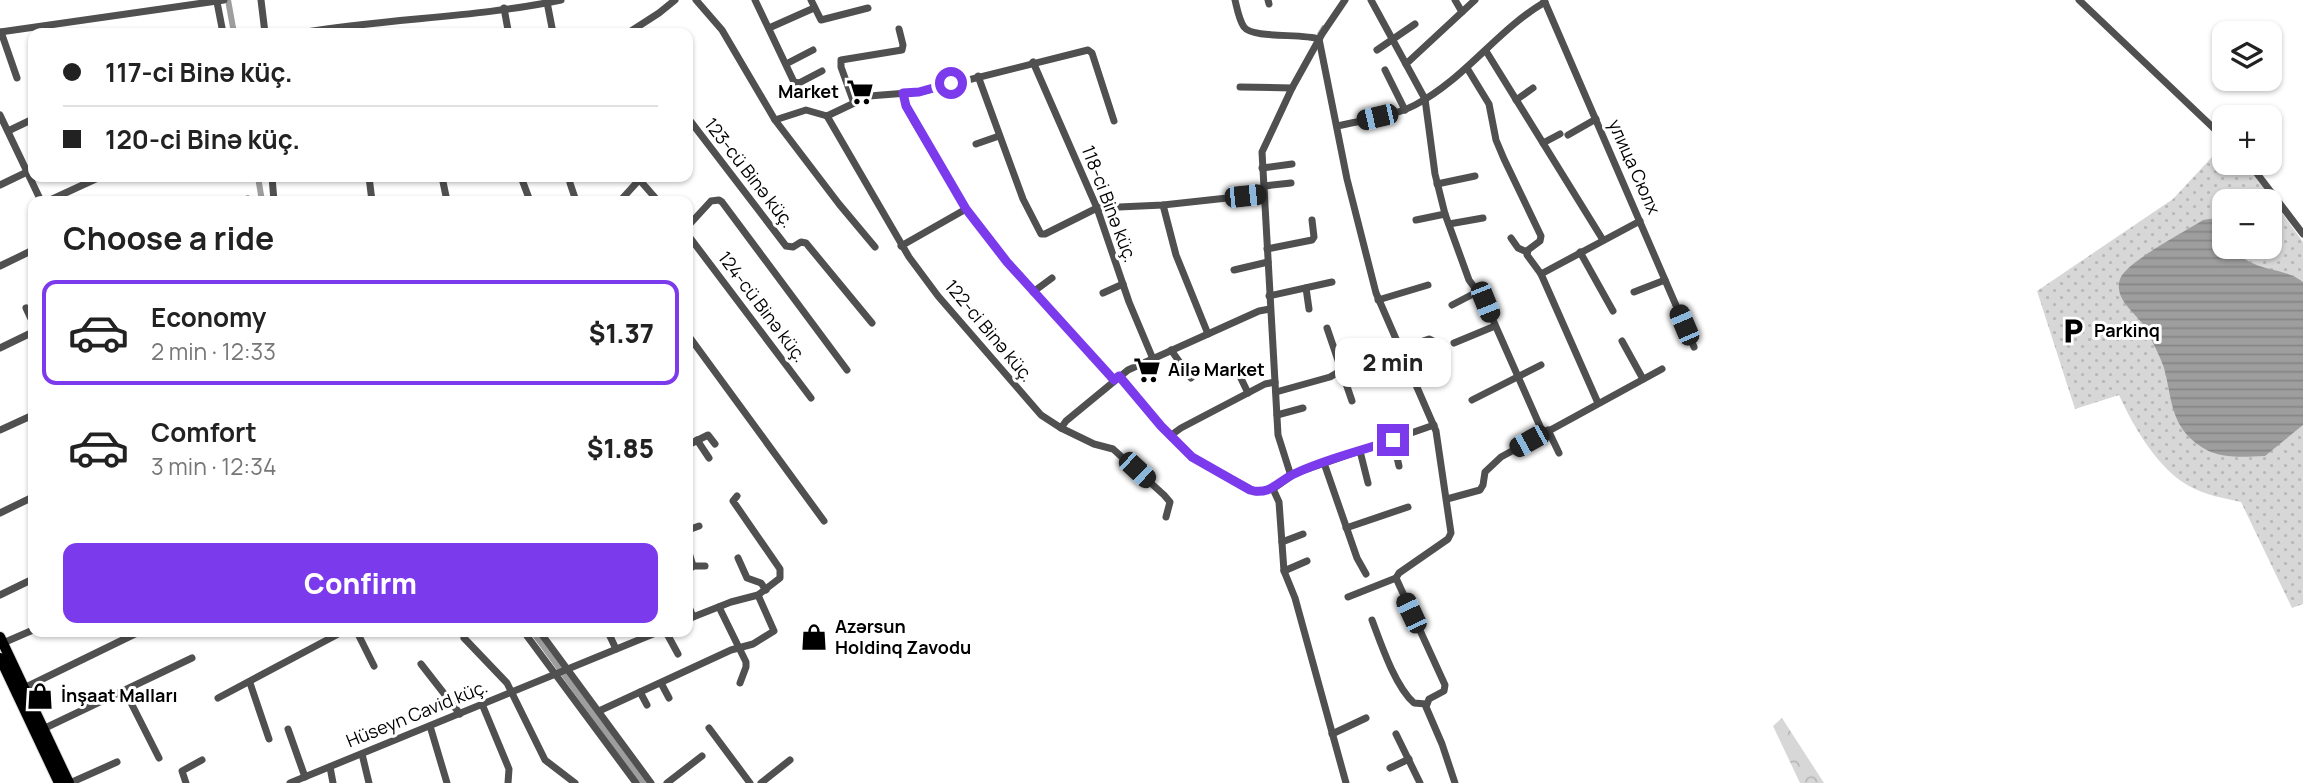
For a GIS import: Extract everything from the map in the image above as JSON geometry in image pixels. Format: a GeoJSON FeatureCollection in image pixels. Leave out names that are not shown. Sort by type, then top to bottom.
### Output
{"type":"FeatureCollection","features":[{"type":"Feature","properties":{"kind":"main road"},"geometry":{"type":"LineString","coordinates":[[1,640],[70,783]]}},
{"type":"Feature","properties":{"kind":"main road"},"geometry":{"type":"LineString","coordinates":[[0,658],[59,783]]}},
{"type":"Feature","properties":{"kind":"street"},"geometry":{"type":"LineString","coordinates":[[261,0],[264,28]]}},
{"type":"Feature","properties":{"kind":"street"},"geometry":{"type":"LineString","coordinates":[[358,28],[561,0]]}},
{"type":"Feature","properties":{"kind":"street"},"geometry":{"type":"LineString","coordinates":[[636,28],[675,0]]}},
{"type":"Feature","properties":{"kind":"street"},"geometry":{"type":"LineString","coordinates":[[696,0],[722,30],[775,120],[875,247]]}},
{"type":"Feature","properties":{"kind":"street"},"geometry":{"type":"LineString","coordinates":[[755,0],[796,83],[822,71]]}},
{"type":"Feature","properties":{"kind":"street"},"geometry":{"type":"LineString","coordinates":[[811,0],[820,18],[824,20],[867,8]]}},
{"type":"Feature","properties":{"kind":"street"},"geometry":{"type":"LineString","coordinates":[[1235,0],[1242,25],[1250,32],[1320,39]]}},
{"type":"Feature","properties":{"kind":"street"},"geometry":{"type":"LineString","coordinates":[[1291,476],[1279,442],[1262,148],[1320,39],[1345,0]]}},
{"type":"Feature","properties":{"kind":"street"},"geometry":{"type":"LineString","coordinates":[[1371,0],[1425,99],[1437,184],[1467,275],[1485,302],[1517,377],[1559,453]]}},
{"type":"Feature","properties":{"kind":"street"},"geometry":{"type":"LineString","coordinates":[[1455,0],[1462,12]]}},
{"type":"Feature","properties":{"kind":"street"},"geometry":{"type":"LineString","coordinates":[[1406,64],[1475,0]]}},
{"type":"Feature","properties":{"kind":"street"},"geometry":{"type":"LineString","coordinates":[[2079,0],[2212,127]]}},
{"type":"Feature","properties":{"kind":"street"},"geometry":{"type":"LineString","coordinates":[[29,28],[221,1],[223,28]]}},
{"type":"Feature","properties":{"kind":"street"},"geometry":{"type":"LineString","coordinates":[[1337,126],[1405,110],[1425,99],[1467,68],[1519,18],[1545,1]]}},
{"type":"Feature","properties":{"kind":"street","name":"улица Сюлх"},"geometry":{"type":"LineString","coordinates":[[1545,1],[1694,347]]}},
{"type":"Feature","properties":{"kind":"street"},"geometry":{"type":"LineString","coordinates":[[547,2],[552,28]]}},
{"type":"Feature","properties":{"kind":"street"},"geometry":{"type":"LineString","coordinates":[[504,8],[508,28]]}},
{"type":"Feature","properties":{"kind":"street"},"geometry":{"type":"LineString","coordinates":[[769,29],[814,8]]}},
{"type":"Feature","properties":{"kind":"street"},"geometry":{"type":"LineString","coordinates":[[1377,50],[1415,24]]}},
{"type":"Feature","properties":{"kind":"street"},"geometry":{"type":"LineString","coordinates":[[17,78],[1,32],[28,28]]}},
{"type":"Feature","properties":{"kind":"street"},"geometry":{"type":"LineString","coordinates":[[854,103],[841,60],[902,50],[899,29]]}},
{"type":"Feature","properties":{"kind":"street"},"geometry":{"type":"LineString","coordinates":[[1320,39],[1347,179],[1378,300],[1434,425],[1447,499],[1450,537],[1399,573],[1396,578],[1348,597]]}},
{"type":"Feature","properties":{"kind":"street"},"geometry":{"type":"LineString","coordinates":[[786,64],[813,50]]}},
{"type":"Feature","properties":{"kind":"street"},"geometry":{"type":"LineString","coordinates":[[775,120],[806,110],[827,117],[869,96],[919,92],[1084,50],[1090,51],[1114,121]]}},
{"type":"Feature","properties":{"kind":"street"},"geometry":{"type":"LineString","coordinates":[[1486,51],[1602,240]]}},
{"type":"Feature","properties":{"kind":"street","name":"118-ci Binə küç."},"geometry":{"type":"LineString","coordinates":[[1033,62],[1097,208],[1123,285],[1153,359]]}},
{"type":"Feature","properties":{"kind":"street"},"geometry":{"type":"LineString","coordinates":[[1467,68],[1489,104],[1504,159],[1541,236],[1540,241],[1527,252]]}},
{"type":"Feature","properties":{"kind":"street"},"geometry":{"type":"LineString","coordinates":[[1385,70],[1405,110]]}},
{"type":"Feature","properties":{"kind":"street"},"geometry":{"type":"LineString","coordinates":[[978,76],[1028,212],[1041,234],[1097,208],[1163,205],[1264,190],[1291,183]]}},
{"type":"Feature","properties":{"kind":"street"},"geometry":{"type":"LineString","coordinates":[[1240,87],[1293,88]]}},
{"type":"Feature","properties":{"kind":"street"},"geometry":{"type":"LineString","coordinates":[[1516,100],[1533,88]]}},
{"type":"Feature","properties":{"kind":"street"},"geometry":{"type":"LineString","coordinates":[[903,93],[915,123],[966,209],[1034,292],[1170,436],[1200,463],[1250,490],[1261,492],[1273,489],[1291,476],[1324,463],[1434,425]]}},
{"type":"Feature","properties":{"kind":"street"},"geometry":{"type":"LineString","coordinates":[[0,115],[27,172],[0,185]]}},
{"type":"Feature","properties":{"kind":"street","name":"122-ci Binə küç."},"geometry":{"type":"LineString","coordinates":[[827,117],[901,246],[938,296],[1041,415],[1061,428],[1118,452],[1167,498],[1170,505],[1166,517]]}},
{"type":"Feature","properties":{"kind":"street"},"geometry":{"type":"LineString","coordinates":[[1544,143],[1596,119]]}},
{"type":"Feature","properties":{"kind":"street"},"geometry":{"type":"LineString","coordinates":[[8,131],[28,121]]}},
{"type":"Feature","properties":{"kind":"street","name":"123-cü Binə küç."},"geometry":{"type":"LineString","coordinates":[[693,125],[786,246],[806,243],[872,323]]}},
{"type":"Feature","properties":{"kind":"street"},"geometry":{"type":"LineString","coordinates":[[976,144],[999,136]]}},
{"type":"Feature","properties":{"kind":"street"},"geometry":{"type":"LineString","coordinates":[[1262,168],[1292,164]]}},
{"type":"Feature","properties":{"kind":"street"},"geometry":{"type":"LineString","coordinates":[[2258,175],[2303,234]]}},
{"type":"Feature","properties":{"kind":"street"},"geometry":{"type":"LineString","coordinates":[[1437,184],[1475,176]]}},
{"type":"Feature","properties":{"kind":"street"},"geometry":{"type":"LineString","coordinates":[[59,196],[89,182]]}},
{"type":"Feature","properties":{"kind":"street"},"geometry":{"type":"LineString","coordinates":[[624,196],[636,182]]}},
{"type":"Feature","properties":{"kind":"street"},"geometry":{"type":"LineString","coordinates":[[641,182],[653,196]]}},
{"type":"Feature","properties":{"kind":"street"},"geometry":{"type":"LineString","coordinates":[[569,183],[574,196]]}},
{"type":"Feature","properties":{"kind":"street"},"geometry":{"type":"LineString","coordinates":[[693,221],[711,201],[715,199],[722,202],[847,370]]}},
{"type":"Feature","properties":{"kind":"street"},"geometry":{"type":"LineString","coordinates":[[1163,205],[1176,255],[1208,334]]}},
{"type":"Feature","properties":{"kind":"street"},"geometry":{"type":"LineString","coordinates":[[901,246],[966,209]]}},
{"type":"Feature","properties":{"kind":"street"},"geometry":{"type":"LineString","coordinates":[[1416,220],[1445,214]]}},
{"type":"Feature","properties":{"kind":"street"},"geometry":{"type":"LineString","coordinates":[[1448,224],[1483,218]]}},
{"type":"Feature","properties":{"kind":"street"},"geometry":{"type":"LineString","coordinates":[[1267,249],[1312,240],[1312,220]]}},
{"type":"Feature","properties":{"kind":"street"},"geometry":{"type":"LineString","coordinates":[[1541,274],[1640,221]]}},
{"type":"Feature","properties":{"kind":"street"},"geometry":{"type":"LineString","coordinates":[[1511,238],[1518,248],[1527,252],[1541,274],[1598,402]]}},
{"type":"Feature","properties":{"kind":"street","name":"124-cü Binə küç."},"geometry":{"type":"LineString","coordinates":[[693,242],[811,398]]}},
{"type":"Feature","properties":{"kind":"street"},"geometry":{"type":"LineString","coordinates":[[0,266],[28,252]]}},
{"type":"Feature","properties":{"kind":"street"},"geometry":{"type":"LineString","coordinates":[[1580,252],[1614,311]]}},
{"type":"Feature","properties":{"kind":"street"},"geometry":{"type":"LineString","coordinates":[[1234,271],[1268,262]]}},
{"type":"Feature","properties":{"kind":"street"},"geometry":{"type":"LineString","coordinates":[[1034,292],[1052,278]]}},
{"type":"Feature","properties":{"kind":"street"},"geometry":{"type":"LineString","coordinates":[[1634,292],[1665,279]]}},
{"type":"Feature","properties":{"kind":"street"},"geometry":{"type":"LineString","coordinates":[[1269,296],[1332,282]]}},
{"type":"Feature","properties":{"kind":"street"},"geometry":{"type":"LineString","coordinates":[[1103,293],[1123,285]]}},
{"type":"Feature","properties":{"kind":"street"},"geometry":{"type":"LineString","coordinates":[[1378,300],[1428,285]]}},
{"type":"Feature","properties":{"kind":"street"},"geometry":{"type":"LineString","coordinates":[[1306,288],[1309,309]]}},
{"type":"Feature","properties":{"kind":"street"},"geometry":{"type":"LineString","coordinates":[[1451,305],[1477,292]]}},
{"type":"Feature","properties":{"kind":"street"},"geometry":{"type":"LineString","coordinates":[[26,308],[28,312]]}},
{"type":"Feature","properties":{"kind":"street"},"geometry":{"type":"LineString","coordinates":[[1061,428],[1117,378],[1171,350],[1259,311],[1270,309]]}},
{"type":"Feature","properties":{"kind":"street"},"geometry":{"type":"LineString","coordinates":[[1454,343],[1495,326]]}},
{"type":"Feature","properties":{"kind":"street"},"geometry":{"type":"LineString","coordinates":[[1328,328],[1352,401]]}},
{"type":"Feature","properties":{"kind":"street"},"geometry":{"type":"LineString","coordinates":[[0,348],[28,334]]}},
{"type":"Feature","properties":{"kind":"street"},"geometry":{"type":"LineString","coordinates":[[1276,392],[1330,377],[1400,348],[1432,340],[1443,367]]}},
{"type":"Feature","properties":{"kind":"street"},"geometry":{"type":"LineString","coordinates":[[1622,341],[1643,379]]}},
{"type":"Feature","properties":{"kind":"street"},"geometry":{"type":"LineString","coordinates":[[693,342],[824,521]]}},
{"type":"Feature","properties":{"kind":"street"},"geometry":{"type":"LineString","coordinates":[[1171,350],[1191,378]]}},
{"type":"Feature","properties":{"kind":"street"},"geometry":{"type":"LineString","coordinates":[[1472,400],[1541,365]]}},
{"type":"Feature","properties":{"kind":"street"},"geometry":{"type":"LineString","coordinates":[[1236,368],[1248,393]]}},
{"type":"Feature","properties":{"kind":"street"},"geometry":{"type":"LineString","coordinates":[[1447,499],[1480,490],[1488,468],[1501,457],[1662,369]]}},
{"type":"Feature","properties":{"kind":"street"},"geometry":{"type":"LineString","coordinates":[[1170,436],[1248,393],[1275,382]]}},
{"type":"Feature","properties":{"kind":"street"},"geometry":{"type":"LineString","coordinates":[[1278,415],[1303,408]]}},
{"type":"Feature","properties":{"kind":"street"},"geometry":{"type":"LineString","coordinates":[[0,430],[28,417]]}},
{"type":"Feature","properties":{"kind":"street"},"geometry":{"type":"LineString","coordinates":[[693,442],[708,435],[715,444]]}},
{"type":"Feature","properties":{"kind":"street"},"geometry":{"type":"LineString","coordinates":[[697,440],[709,458]]}},
{"type":"Feature","properties":{"kind":"street"},"geometry":{"type":"LineString","coordinates":[[1393,440],[1399,466]]}},
{"type":"Feature","properties":{"kind":"street"},"geometry":{"type":"LineString","coordinates":[[1360,451],[1368,483]]}},
{"type":"Feature","properties":{"kind":"street"},"geometry":{"type":"LineString","coordinates":[[1324,463],[1346,528],[1366,575]]}},
{"type":"Feature","properties":{"kind":"street"},"geometry":{"type":"LineString","coordinates":[[1273,489],[1279,502],[1284,571],[1346,783]]}},
{"type":"Feature","properties":{"kind":"street"},"geometry":{"type":"LineString","coordinates":[[693,617],[758,595],[780,578],[781,572],[733,501],[737,496]]}},
{"type":"Feature","properties":{"kind":"street"},"geometry":{"type":"LineString","coordinates":[[0,513],[28,499]]}},
{"type":"Feature","properties":{"kind":"street"},"geometry":{"type":"LineString","coordinates":[[1346,528],[1408,507]]}},
{"type":"Feature","properties":{"kind":"street"},"geometry":{"type":"LineString","coordinates":[[693,529],[699,527]]}},
{"type":"Feature","properties":{"kind":"street"},"geometry":{"type":"LineString","coordinates":[[1282,542],[1303,534]]}},
{"type":"Feature","properties":{"kind":"street"},"geometry":{"type":"LineString","coordinates":[[738,558],[747,578],[761,583],[766,590]]}},
{"type":"Feature","properties":{"kind":"street"},"geometry":{"type":"LineString","coordinates":[[1284,571],[1307,561]]}},
{"type":"Feature","properties":{"kind":"street"},"geometry":{"type":"LineString","coordinates":[[693,568],[705,566]]}},
{"type":"Feature","properties":{"kind":"street"},"geometry":{"type":"LineString","coordinates":[[1372,620],[1382,648],[1405,692],[1414,703],[1426,704],[1444,691],[1446,685],[1396,578]]}},
{"type":"Feature","properties":{"kind":"street"},"geometry":{"type":"LineString","coordinates":[[0,595],[28,581]]}},
{"type":"Feature","properties":{"kind":"street"},"geometry":{"type":"LineString","coordinates":[[599,711],[753,644],[774,631],[758,595]]}},
{"type":"Feature","properties":{"kind":"street"},"geometry":{"type":"LineString","coordinates":[[719,607],[746,667],[740,684]]}},
{"type":"Feature","properties":{"kind":"street"},"geometry":{"type":"LineString","coordinates":[[1,640],[28,631]]}},
{"type":"Feature","properties":{"kind":"street"},"geometry":{"type":"LineString","coordinates":[[24,688],[129,637]]}},
{"type":"Feature","properties":{"kind":"street"},"geometry":{"type":"LineString","coordinates":[[218,698],[250,683],[326,637]]}},
{"type":"Feature","properties":{"kind":"street"},"geometry":{"type":"LineString","coordinates":[[360,637],[374,666]]}},
{"type":"Feature","properties":{"kind":"street"},"geometry":{"type":"LineString","coordinates":[[528,637],[636,783]]}},
{"type":"Feature","properties":{"kind":"street"},"geometry":{"type":"LineString","coordinates":[[544,637],[651,783]]}},
{"type":"Feature","properties":{"kind":"street"},"geometry":{"type":"LineString","coordinates":[[610,637],[616,649]]}},
{"type":"Feature","properties":{"kind":"street"},"geometry":{"type":"LineString","coordinates":[[568,669],[646,637]]}},
{"type":"Feature","properties":{"kind":"street"},"geometry":{"type":"LineString","coordinates":[[669,637],[678,654]]}},
{"type":"Feature","properties":{"kind":"street"},"geometry":{"type":"LineString","coordinates":[[464,638],[503,677],[545,760],[575,783]]}},
{"type":"Feature","properties":{"kind":"street"},"geometry":{"type":"LineString","coordinates":[[43,729],[192,658]]}},
{"type":"Feature","properties":{"kind":"street"},"geometry":{"type":"LineString","coordinates":[[421,664],[460,714]]}},
{"type":"Feature","properties":{"kind":"street","name":"Hüseyn Cavid küç."},"geometry":{"type":"LineString","coordinates":[[290,783],[568,669]]}},
{"type":"Feature","properties":{"kind":"street"},"geometry":{"type":"LineString","coordinates":[[250,683],[269,739]]}},
{"type":"Feature","properties":{"kind":"street"},"geometry":{"type":"LineString","coordinates":[[661,683],[669,698]]}},
{"type":"Feature","properties":{"kind":"street"},"geometry":{"type":"LineString","coordinates":[[125,691],[159,758]]}},
{"type":"Feature","properties":{"kind":"street"},"geometry":{"type":"LineString","coordinates":[[640,692],[647,705]]}},
{"type":"Feature","properties":{"kind":"street"},"geometry":{"type":"LineString","coordinates":[[482,704],[511,781]]}},
{"type":"Feature","properties":{"kind":"street"},"geometry":{"type":"LineString","coordinates":[[1426,704],[1455,783]]}},
{"type":"Feature","properties":{"kind":"street"},"geometry":{"type":"LineString","coordinates":[[1332,734],[1366,718]]}},
{"type":"Feature","properties":{"kind":"street"},"geometry":{"type":"LineString","coordinates":[[430,726],[447,783]]}},
{"type":"Feature","properties":{"kind":"street"},"geometry":{"type":"LineString","coordinates":[[709,728],[750,783]]}},
{"type":"Feature","properties":{"kind":"street"},"geometry":{"type":"LineString","coordinates":[[288,729],[305,777]]}},
{"type":"Feature","properties":{"kind":"street"},"geometry":{"type":"LineString","coordinates":[[1396,734],[1420,783]]}},
{"type":"Feature","properties":{"kind":"street"},"geometry":{"type":"LineString","coordinates":[[362,754],[369,783]]}},
{"type":"Feature","properties":{"kind":"street"},"geometry":{"type":"LineString","coordinates":[[667,783],[702,756]]}},
{"type":"Feature","properties":{"kind":"street"},"geometry":{"type":"LineString","coordinates":[[1390,768],[1409,759]]}},
{"type":"Feature","properties":{"kind":"street"},"geometry":{"type":"LineString","coordinates":[[186,783],[182,771],[202,760]]}},
{"type":"Feature","properties":{"kind":"street"},"geometry":{"type":"LineString","coordinates":[[761,783],[790,760]]}},
{"type":"Feature","properties":{"kind":"street"},"geometry":{"type":"LineString","coordinates":[[70,783],[117,762]]}},
{"type":"Feature","properties":{"kind":"street"},"geometry":{"type":"LineString","coordinates":[[330,767],[333,783]]}},
{"type":"Feature","properties":{"kind":"green space"},"geometry":{"type":"Polygon","coordinates":[[[2212,157],[2212,175],[2255,175],[2265,189],[2212,189],[2212,259],[2282,259],[2282,213],[2303,242],[2303,604],[2292,608],[2241,502],[2201,492],[2167,469],[2131,420],[2119,395],[2075,409],[2037,291],[2173,199],[2212,157]]]}},
{"type":"Feature","properties":{"kind":"green space"},"geometry":{"type":"Polygon","coordinates":[[[1782,718],[1824,783],[1800,783],[1773,726],[1782,718]]]}},
{"type":"Feature","properties":{"kind":"shaded area"},"geometry":{"type":"Polygon","coordinates":[[[2212,219],[2212,259],[2245,259],[2303,282],[2303,425],[2265,456],[2234,457],[2216,454],[2190,438],[2178,422],[2156,348],[2120,293],[2120,279],[2133,264],[2203,220],[2212,219]]]}},
{"type":"Feature","properties":{"kind":"waterway"},"geometry":{"type":"LineString","coordinates":[[228,0],[233,28]]}},
{"type":"Feature","properties":{"kind":"waterway"},"geometry":{"type":"LineString","coordinates":[[1318,34],[1323,26]]}},
{"type":"Feature","properties":{"kind":"waterway"},"geometry":{"type":"LineString","coordinates":[[259,182],[261,196]]}},
{"type":"Feature","properties":{"kind":"waterway"},"geometry":{"type":"LineString","coordinates":[[537,637],[643,783]]}},
{"type":"Feature","properties":{"kind":"place","name":"Market"},"geometry":{"type":"Point","coordinates":[860,92]}},
{"type":"Feature","properties":{"kind":"place","name":"Parkinq"},"geometry":{"type":"Point","coordinates":[2073,331]}},
{"type":"Feature","properties":{"kind":"place","name":"Ailә Market"},"geometry":{"type":"Point","coordinates":[1147,370]}},
{"type":"Feature","properties":{"kind":"place","name":"Azərsun Holdinq Zavodu"},"geometry":{"type":"Point","coordinates":[814,637]}},
{"type":"Feature","properties":{"kind":"place","name":"İnşaat Malları"},"geometry":{"type":"Point","coordinates":[40,696]}},
{"type":"Feature","properties":{"kind":"route"},"geometry":{"type":"LineString","coordinates":[[951,83],[919,92],[903,93],[904,102],[915,123],[960,200],[1007,262],[1034,292],[1114,380],[1119,376],[1161,426],[1192,457],[1250,490],[1261,492],[1273,489],[1296,473],[1393,440]]}}]}
